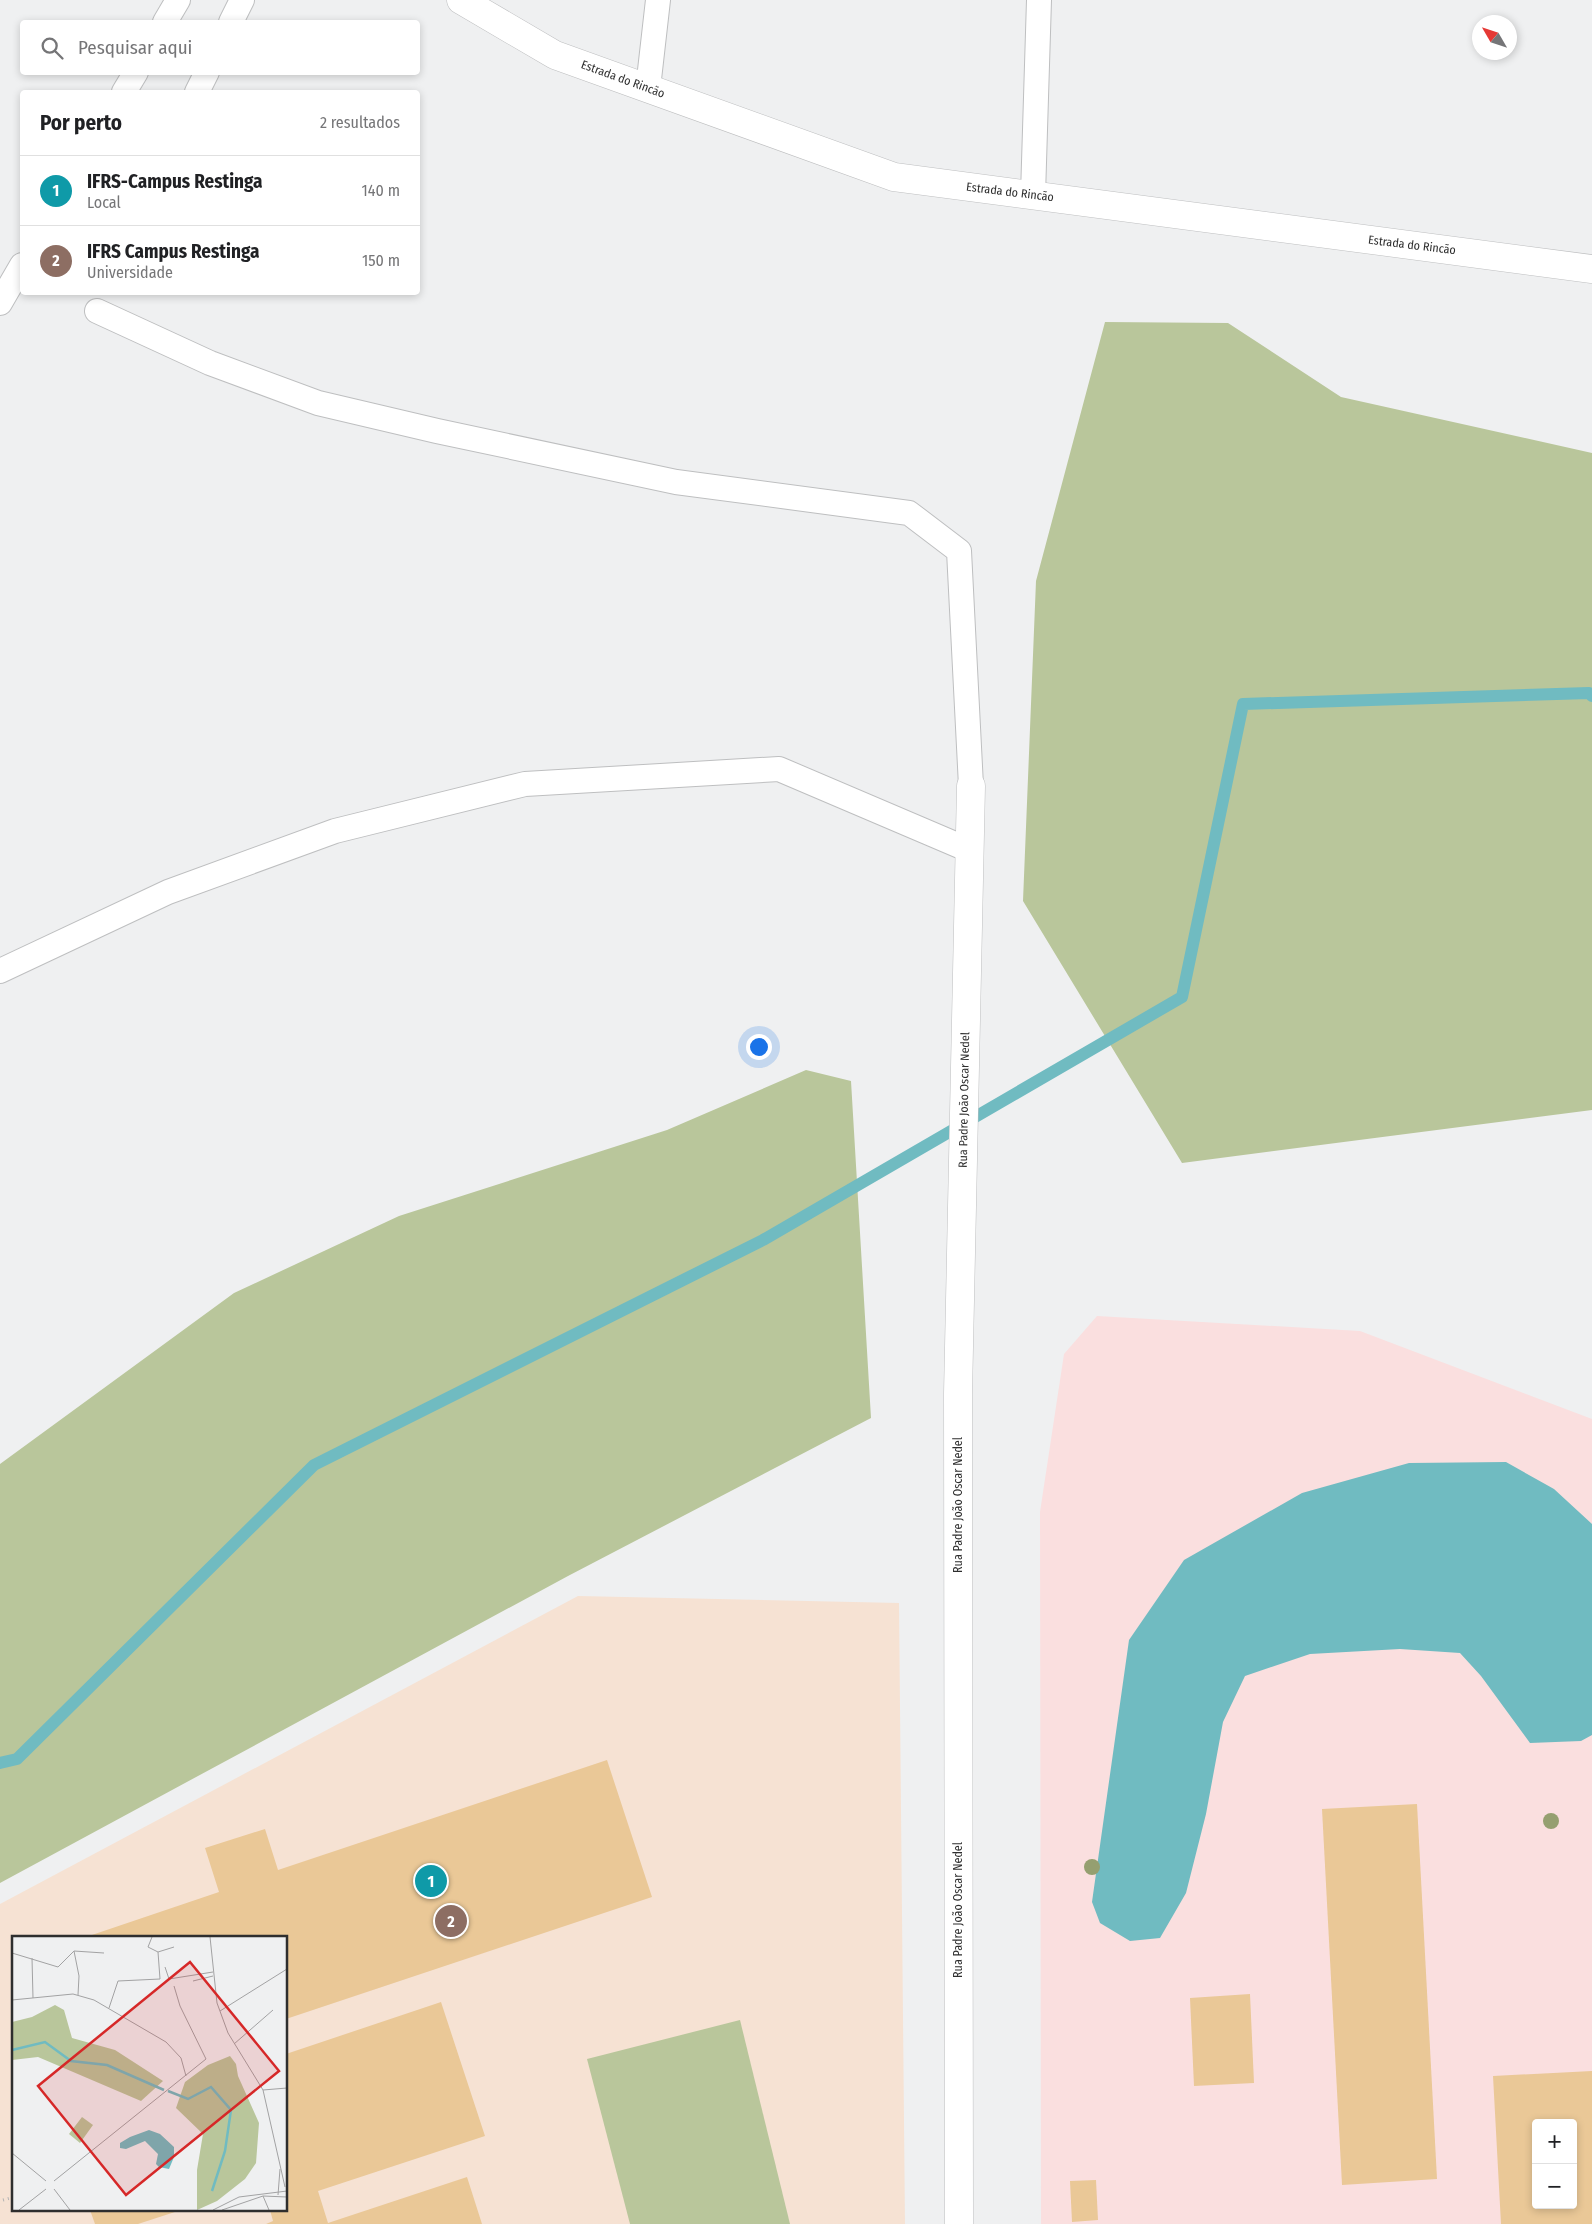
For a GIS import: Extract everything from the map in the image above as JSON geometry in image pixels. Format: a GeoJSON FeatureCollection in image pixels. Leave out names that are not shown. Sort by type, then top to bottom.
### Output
{"type":"FeatureCollection","features":[{"type":"Feature","properties":{"kind":"street","name":"Estrada do Rincão"},"geometry":{"type":"LineString","coordinates":[[461,0],[555,55],[894,177],[1592,269]]}},
{"type":"Feature","properties":{"kind":"street","name":"Rua Padre João Oscar Nedel"},"geometry":{"type":"LineString","coordinates":[[959,2224],[958,1394],[971,786]]}},
{"type":"Feature","properties":{"kind":"lane"},"geometry":{"type":"LineString","coordinates":[[166,20],[178,0]]}},
{"type":"Feature","properties":{"kind":"lane"},"geometry":{"type":"LineString","coordinates":[[232,20],[242,0]]}},
{"type":"Feature","properties":{"kind":"lane"},"geometry":{"type":"LineString","coordinates":[[648,88],[658,0]]}},
{"type":"Feature","properties":{"kind":"lane"},"geometry":{"type":"LineString","coordinates":[[1033,195],[1039,0]]}},
{"type":"Feature","properties":{"kind":"lane"},"geometry":{"type":"LineString","coordinates":[[125,90],[134,75]]}},
{"type":"Feature","properties":{"kind":"lane"},"geometry":{"type":"LineString","coordinates":[[198,90],[206,75]]}},
{"type":"Feature","properties":{"kind":"lane"},"geometry":{"type":"LineString","coordinates":[[0,303],[20,268]]}},
{"type":"Feature","properties":{"kind":"lane"},"geometry":{"type":"LineString","coordinates":[[97,311],[210,363],[318,403],[446,433],[676,482],[909,513],[959,552],[971,786]]}},
{"type":"Feature","properties":{"kind":"lane"},"geometry":{"type":"LineString","coordinates":[[0,971],[168,892],[335,831],[525,784],[779,769],[969,850]]}},
{"type":"Feature","properties":{"kind":"path"},"geometry":{"type":"LineString","coordinates":[[4,2200],[12,2198]]}},
{"type":"Feature","properties":{"kind":"shaded area"},"geometry":{"type":"Polygon","coordinates":[[[1097,1316],[1360,1331],[1592,1419],[1592,2224],[1041,2224],[1040,1512],[1064,1354],[1097,1316]]]}},
{"type":"Feature","properties":{"kind":"shaded area"},"geometry":{"type":"Polygon","coordinates":[[[578,1596],[899,1603],[905,2224],[0,2224],[0,1904],[578,1596]]]}},
{"type":"Feature","properties":{"kind":"green space"},"geometry":{"type":"Polygon","coordinates":[[[1105,322],[1228,323],[1341,397],[1592,453],[1592,1110],[1182,1163],[1023,901],[1036,581],[1105,322]]]}},
{"type":"Feature","properties":{"kind":"green space"},"geometry":{"type":"Polygon","coordinates":[[[806,1070],[851,1081],[871,1418],[568,1576],[0,1883],[0,1464],[234,1293],[399,1216],[667,1130],[806,1070]]]}},
{"type":"Feature","properties":{"kind":"green space"},"geometry":{"type":"Polygon","coordinates":[[[740,2020],[790,2224],[630,2224],[587,2059],[740,2020]]]}},
{"type":"Feature","properties":{"kind":"water"},"geometry":{"type":"Polygon","coordinates":[[[1506,1462],[1554,1489],[1592,1524],[1592,1735],[1581,1741],[1530,1743],[1481,1676],[1460,1653],[1400,1649],[1310,1654],[1245,1676],[1223,1722],[1206,1814],[1186,1893],[1160,1938],[1130,1941],[1100,1923],[1092,1902],[1129,1640],[1184,1560],[1302,1493],[1409,1463],[1506,1462]]]}},
{"type":"Feature","properties":{"kind":"building"},"geometry":{"type":"Polygon","coordinates":[[[607,1760],[652,1897],[288,2018],[288,1936],[89,1936],[219,1892],[205,1848],[265,1829],[278,1870],[607,1760]]]}},
{"type":"Feature","properties":{"kind":"building"},"geometry":{"type":"Polygon","coordinates":[[[1417,1804],[1437,2179],[1342,2185],[1322,1809],[1417,1804]]]}},
{"type":"Feature","properties":{"kind":"building"},"geometry":{"type":"Polygon","coordinates":[[[1250,1994],[1254,2083],[1194,2086],[1190,1998],[1250,1994]]]}},
{"type":"Feature","properties":{"kind":"building"},"geometry":{"type":"Polygon","coordinates":[[[441,2002],[485,2136],[318,2191],[328,2223],[467,2177],[482,2224],[266,2224],[273,2221],[271,2212],[288,2212],[288,2053],[441,2002]]]}},
{"type":"Feature","properties":{"kind":"building"},"geometry":{"type":"Polygon","coordinates":[[[1592,2071],[1592,2224],[1501,2224],[1493,2076],[1592,2071]]]}},
{"type":"Feature","properties":{"kind":"building"},"geometry":{"type":"Polygon","coordinates":[[[1096,2180],[1098,2220],[1072,2222],[1070,2181],[1096,2180]]]}},
{"type":"Feature","properties":{"kind":"building"},"geometry":{"type":"Polygon","coordinates":[[[91,2212],[175,2212],[138,2224],[95,2224],[91,2212]]]}},
{"type":"Feature","properties":{"kind":"waterway"},"geometry":{"type":"LineString","coordinates":[[0,1763],[17,1759],[314,1465],[763,1240],[1182,997],[1243,704],[1589,693],[1592,696]]}},
{"type":"Feature","properties":{"kind":"place","name":"IFRS-Campus Restinga"},"geometry":{"type":"Point","coordinates":[431,1881]}},
{"type":"Feature","properties":{"kind":"place","name":"IFRS Campus Restinga"},"geometry":{"type":"Point","coordinates":[451,1921]}}]}
